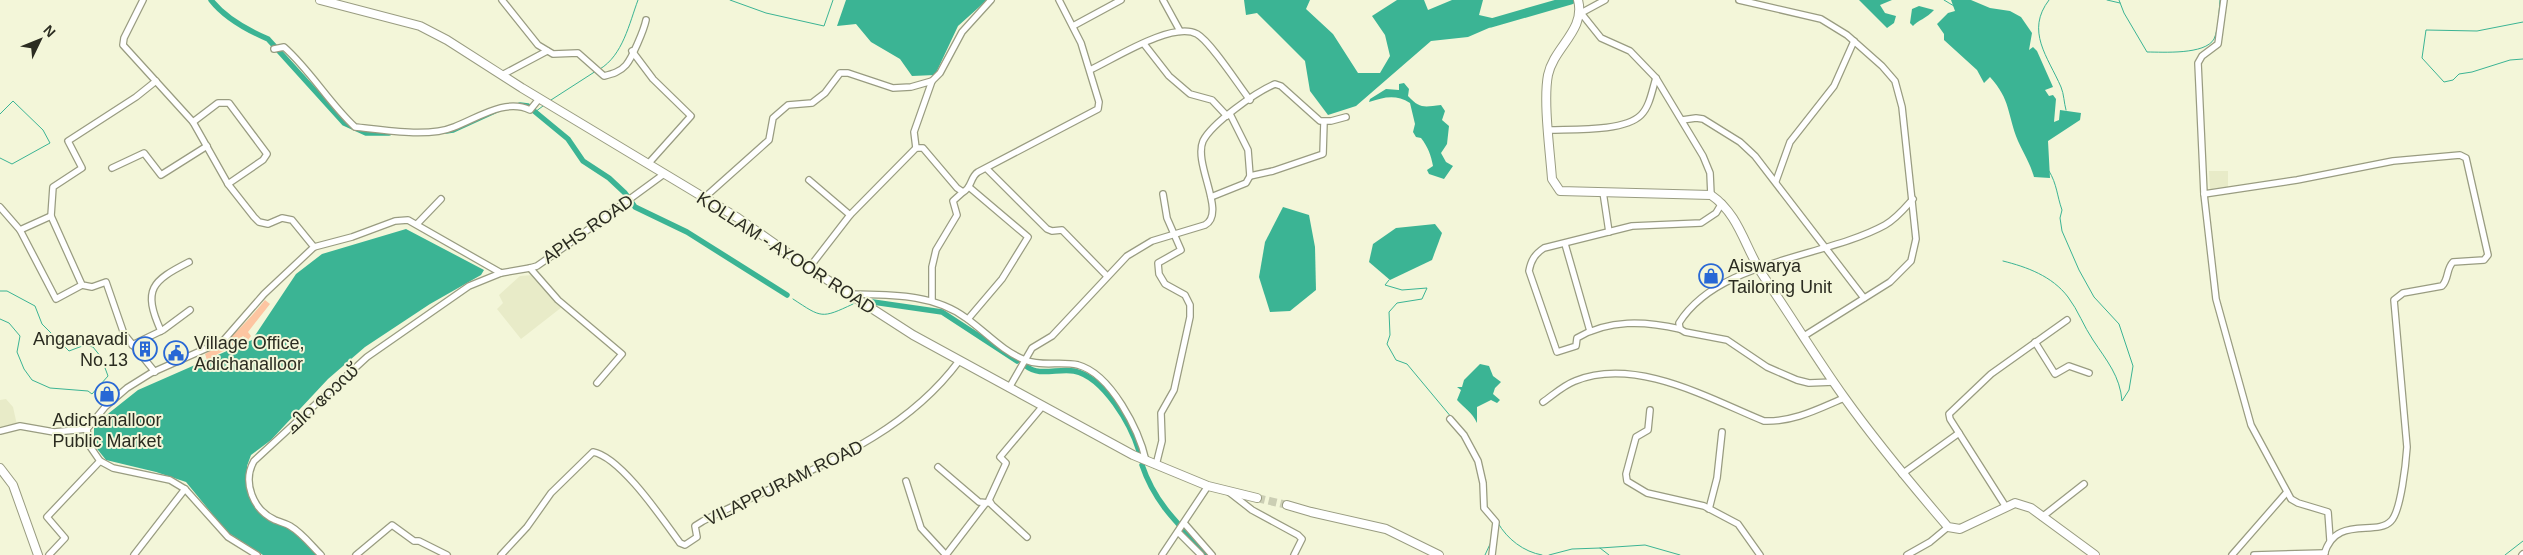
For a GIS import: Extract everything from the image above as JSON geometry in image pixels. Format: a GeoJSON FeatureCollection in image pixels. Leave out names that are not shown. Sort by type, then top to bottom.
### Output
{"type":"FeatureCollection","features":[{"type":"Feature","properties":{"kind":"main road","name":"KOLLAM - AYOOR ROAD"},"geometry":{"type":"LineString","coordinates":[[320,0],[420,26],[447,40],[738,218],[847,294],[913,336],[1042,407],[1146,461],[1208,486],[1257,498]]}},
{"type":"Feature","properties":{"kind":"main road"},"geometry":{"type":"LineString","coordinates":[[1580,7],[1578,24],[1554,58],[1548,76],[1552,179],[1555,186],[1560,190],[1711,195],[1722,203],[1734,218],[1758,268],[1844,398],[1902,474],[1948,528],[1960,529],[2014,503],[2031,508],[2095,555]]}},
{"type":"Feature","properties":{"kind":"main road"},"geometry":{"type":"LineString","coordinates":[[0,468],[13,484],[38,555]]}},
{"type":"Feature","properties":{"kind":"main road"},"geometry":{"type":"LineString","coordinates":[[1287,505],[1386,529],[1439,555]]}},
{"type":"Feature","properties":{"kind":"street"},"geometry":{"type":"LineString","coordinates":[[143,0],[124,38],[123,45],[193,122],[228,184],[259,222],[268,224],[282,218],[292,220],[314,247]]}},
{"type":"Feature","properties":{"kind":"street"},"geometry":{"type":"LineString","coordinates":[[502,0],[538,44],[547,51],[563,56],[572,52],[578,53],[587,59],[600,76],[612,74],[624,67],[646,20]]}},
{"type":"Feature","properties":{"kind":"street"},"geometry":{"type":"LineString","coordinates":[[916,148],[914,132],[932,81],[940,73],[962,32],[991,0]]}},
{"type":"Feature","properties":{"kind":"street"},"geometry":{"type":"LineString","coordinates":[[932,302],[932,267],[936,250],[956,215],[953,201],[969,187],[975,174],[1098,109],[1099,102],[1090,70],[1073,26],[1059,0]]}},
{"type":"Feature","properties":{"kind":"street"},"geometry":{"type":"LineString","coordinates":[[1073,26],[1121,0]]}},
{"type":"Feature","properties":{"kind":"street"},"geometry":{"type":"LineString","coordinates":[[1163,0],[1180,32]]}},
{"type":"Feature","properties":{"kind":"street"},"geometry":{"type":"LineString","coordinates":[[1605,0],[1580,7],[1601,38],[1630,51],[1656,78],[1696,141],[1707,165],[1712,184],[1711,195]]}},
{"type":"Feature","properties":{"kind":"street"},"geometry":{"type":"LineString","coordinates":[[1739,0],[1821,19],[1854,41],[1882,66],[1894,81],[1899,92],[1913,199],[1916,239],[1911,260],[1890,282],[1804,336]]}},
{"type":"Feature","properties":{"kind":"street"},"geometry":{"type":"LineString","coordinates":[[2224,0],[2218,44],[2202,56],[2198,64],[2204,194],[2216,299],[2248,416],[2286,492],[2298,504],[2328,512],[2330,540],[2325,554],[2254,555]]}},
{"type":"Feature","properties":{"kind":"street"},"geometry":{"type":"LineString","coordinates":[[1090,70],[1164,34],[1190,32],[1203,39],[1250,100]]}},
{"type":"Feature","properties":{"kind":"street"},"geometry":{"type":"LineString","coordinates":[[1776,182],[1790,142],[1834,86],[1854,41]]}},
{"type":"Feature","properties":{"kind":"street"},"geometry":{"type":"LineString","coordinates":[[1144,44],[1169,76],[1190,94],[1212,100],[1228,115],[1248,150],[1250,176],[1246,183],[1211,197]]}},
{"type":"Feature","properties":{"kind":"street"},"geometry":{"type":"LineString","coordinates":[[274,49],[284,47],[294,56],[331,103],[355,127],[428,132],[452,128],[507,105],[520,105],[530,110],[539,98]]}},
{"type":"Feature","properties":{"kind":"street"},"geometry":{"type":"LineString","coordinates":[[502,75],[547,51]]}},
{"type":"Feature","properties":{"kind":"street"},"geometry":{"type":"LineString","coordinates":[[632,51],[653,78],[690,114],[688,120],[648,164]]}},
{"type":"Feature","properties":{"kind":"street"},"geometry":{"type":"LineString","coordinates":[[704,198],[769,140],[773,118],[788,105],[808,104],[817,99],[840,73],[848,73],[892,88],[903,89],[932,81]]}},
{"type":"Feature","properties":{"kind":"street"},"geometry":{"type":"LineString","coordinates":[[1549,130],[1613,126],[1632,121],[1647,106],[1656,78]]}},
{"type":"Feature","properties":{"kind":"street"},"geometry":{"type":"LineString","coordinates":[[82,285],[51,216],[53,187],[82,168],[68,141],[136,97],[156,81]]}},
{"type":"Feature","properties":{"kind":"street"},"geometry":{"type":"LineString","coordinates":[[1008,388],[1032,348],[1052,336],[1107,276],[1138,249],[1173,234],[1208,223],[1213,214],[1201,151],[1209,132],[1228,115],[1278,84],[1317,119],[1324,122],[1346,116]]}},
{"type":"Feature","properties":{"kind":"street"},"geometry":{"type":"LineString","coordinates":[[193,122],[218,103],[229,103],[267,154],[263,160],[228,184]]}},
{"type":"Feature","properties":{"kind":"street"},"geometry":{"type":"LineString","coordinates":[[1682,120],[1703,119],[1750,150],[1864,298]]}},
{"type":"Feature","properties":{"kind":"street"},"geometry":{"type":"LineString","coordinates":[[1250,176],[1273,171],[1323,154],[1324,122]]}},
{"type":"Feature","properties":{"kind":"street"},"geometry":{"type":"LineString","coordinates":[[112,168],[144,153],[161,175],[207,146]]}},
{"type":"Feature","properties":{"kind":"street"},"geometry":{"type":"LineString","coordinates":[[809,268],[850,215],[916,148],[922,148],[957,188],[963,192]]}},
{"type":"Feature","properties":{"kind":"street"},"geometry":{"type":"LineString","coordinates":[[2204,194],[2298,180],[2393,161],[2460,155],[2466,158],[2488,255],[2484,260],[2453,262],[2448,268],[2446,281],[2442,286],[2403,293],[2394,300],[2405,404],[2406,471],[2390,522],[2385,525],[2344,531],[2330,540]]}},
{"type":"Feature","properties":{"kind":"street"},"geometry":{"type":"LineString","coordinates":[[987,169],[1047,229],[1052,231],[1062,230],[1107,276]]}},
{"type":"Feature","properties":{"kind":"street","name":"APHS ROAD"},"geometry":{"type":"LineString","coordinates":[[501,273],[537,266],[664,174]]}},
{"type":"Feature","properties":{"kind":"street"},"geometry":{"type":"LineString","coordinates":[[809,180],[850,215]]}},
{"type":"Feature","properties":{"kind":"street"},"geometry":{"type":"LineString","coordinates":[[968,319],[1002,280],[1028,237],[969,187]]}},
{"type":"Feature","properties":{"kind":"street"},"geometry":{"type":"LineString","coordinates":[[1603,192],[1609,232]]}},
{"type":"Feature","properties":{"kind":"street"},"geometry":{"type":"LineString","coordinates":[[1156,464],[1162,441],[1161,413],[1174,390],[1190,317],[1190,305],[1185,295],[1165,284],[1157,267],[1158,263],[1181,252],[1178,240],[1173,234],[1167,218],[1163,194]]}},
{"type":"Feature","properties":{"kind":"street"},"geometry":{"type":"LineString","coordinates":[[1680,329],[1679,323],[1695,304],[1727,283],[1758,268],[1824,248],[1886,224],[1913,199]]}},
{"type":"Feature","properties":{"kind":"street"},"geometry":{"type":"LineString","coordinates":[[417,224],[442,200]]}},
{"type":"Feature","properties":{"kind":"street"},"geometry":{"type":"LineString","coordinates":[[1722,203],[1716,213],[1701,223],[1632,226],[1544,248],[1534,256],[1529,271],[1557,352],[1576,346],[1576,338],[1590,330],[1647,322],[1680,329],[1698,337],[1727,340],[1767,367],[1797,380],[1809,383],[1834,382]]}},
{"type":"Feature","properties":{"kind":"street"},"geometry":{"type":"LineString","coordinates":[[0,207],[20,230],[56,298],[82,285],[92,287],[106,282],[120,325],[132,345],[156,372]]}},
{"type":"Feature","properties":{"kind":"street"},"geometry":{"type":"LineString","coordinates":[[20,230],[51,216]]}},
{"type":"Feature","properties":{"kind":"street"},"geometry":{"type":"LineString","coordinates":[[0,431],[20,426],[54,432],[87,429],[105,407],[127,388],[156,372],[223,341],[264,294],[314,247],[402,219],[417,224],[449,245],[501,273]]}},
{"type":"Feature","properties":{"kind":"street"},"geometry":{"type":"LineString","coordinates":[[1565,244],[1590,330]]}},
{"type":"Feature","properties":{"kind":"street"},"geometry":{"type":"LineString","coordinates":[[161,331],[153,301],[155,283],[163,276],[188,262]]}},
{"type":"Feature","properties":{"kind":"street"},"geometry":{"type":"LineString","coordinates":[[530,268],[558,300],[622,354],[597,383]]}},
{"type":"Feature","properties":{"kind":"street","name":"ചിറ റോഡ്"},"geometry":{"type":"LineString","coordinates":[[321,555],[301,534],[288,524],[272,518],[255,502],[251,496],[249,482],[249,471],[254,461],[367,357],[438,305],[469,286],[501,273]]}},
{"type":"Feature","properties":{"kind":"street"},"geometry":{"type":"LineString","coordinates":[[847,294],[878,294],[932,302],[951,309],[968,319],[1006,349],[1024,360],[1078,365],[1094,374],[1112,393],[1136,428],[1146,461]]}},
{"type":"Feature","properties":{"kind":"street"},"geometry":{"type":"LineString","coordinates":[[132,345],[161,331],[190,310]]}},
{"type":"Feature","properties":{"kind":"street"},"geometry":{"type":"LineString","coordinates":[[2006,507],[1949,417],[1952,410],[1991,374],[2067,320]]}},
{"type":"Feature","properties":{"kind":"street"},"geometry":{"type":"LineString","coordinates":[[2035,342],[2055,374],[2069,366],[2089,373]]}},
{"type":"Feature","properties":{"kind":"street","name":"VILAPPURAM ROAD"},"geometry":{"type":"LineString","coordinates":[[501,555],[527,527],[551,493],[593,452],[618,468],[643,491],[680,543],[685,545],[691,543],[697,538],[695,526],[802,476],[868,442],[899,422],[937,388],[959,361]]}},
{"type":"Feature","properties":{"kind":"street"},"geometry":{"type":"LineString","coordinates":[[1543,402],[1574,381],[1616,374],[1650,376],[1764,421],[1781,422],[1800,417],[1844,398]]}},
{"type":"Feature","properties":{"kind":"street"},"geometry":{"type":"LineString","coordinates":[[906,481],[921,528],[946,555],[987,503],[1006,463],[1000,457],[1042,407]]}},
{"type":"Feature","properties":{"kind":"street"},"geometry":{"type":"LineString","coordinates":[[1650,410],[1648,430],[1636,436],[1627,469],[1627,481],[1647,493],[1695,502],[1738,524],[1760,555]]}},
{"type":"Feature","properties":{"kind":"street"},"geometry":{"type":"LineString","coordinates":[[1450,419],[1464,435],[1478,462],[1483,483],[1484,508],[1496,522],[1492,555]]}},
{"type":"Feature","properties":{"kind":"street"},"geometry":{"type":"LineString","coordinates":[[87,429],[89,445],[100,461],[113,468],[170,480],[185,489],[228,537],[258,555]]}},
{"type":"Feature","properties":{"kind":"street"},"geometry":{"type":"LineString","coordinates":[[1709,509],[1717,478],[1722,432]]}},
{"type":"Feature","properties":{"kind":"street"},"geometry":{"type":"LineString","coordinates":[[1902,474],[1959,433]]}},
{"type":"Feature","properties":{"kind":"street"},"geometry":{"type":"LineString","coordinates":[[49,555],[65,538],[47,517],[100,461]]}},
{"type":"Feature","properties":{"kind":"street"},"geometry":{"type":"LineString","coordinates":[[938,467],[979,502],[987,503],[1027,536]]}},
{"type":"Feature","properties":{"kind":"street"},"geometry":{"type":"LineString","coordinates":[[2042,517],[2084,484]]}},
{"type":"Feature","properties":{"kind":"street"},"geometry":{"type":"LineString","coordinates":[[1162,555],[1208,486]]}},
{"type":"Feature","properties":{"kind":"street"},"geometry":{"type":"LineString","coordinates":[[134,555],[185,489]]}},
{"type":"Feature","properties":{"kind":"street"},"geometry":{"type":"LineString","coordinates":[[1228,490],[1252,510],[1298,535],[1302,539],[1294,555]]}},
{"type":"Feature","properties":{"kind":"street"},"geometry":{"type":"LineString","coordinates":[[2232,555],[2286,492]]}},
{"type":"Feature","properties":{"kind":"street"},"geometry":{"type":"LineString","coordinates":[[1184,524],[1212,555]]}},
{"type":"Feature","properties":{"kind":"street"},"geometry":{"type":"LineString","coordinates":[[356,555],[392,525],[414,541],[419,541],[447,555]]}},
{"type":"Feature","properties":{"kind":"street"},"geometry":{"type":"LineString","coordinates":[[1907,555],[1922,547],[1948,528]]}},
{"type":"Feature","properties":{"kind":"street"},"geometry":{"type":"LineString","coordinates":[[1178,531],[1201,555]]}},
{"type":"Feature","properties":{"kind":"shaded area"},"geometry":{"type":"Polygon","coordinates":[[[2209,171],[2228,171],[2228,189],[2210,191],[2209,171]]]}},
{"type":"Feature","properties":{"kind":"shaded area"},"geometry":{"type":"Polygon","coordinates":[[[533,275],[562,307],[521,339],[497,309],[503,303],[499,295],[520,276],[533,275]]]}},
{"type":"Feature","properties":{"kind":"shaded area"},"geometry":{"type":"Polygon","coordinates":[[[265,300],[270,304],[248,332],[251,336],[248,340],[243,336],[232,346],[207,360],[205,354],[223,343],[238,330],[265,300]]]}},
{"type":"Feature","properties":{"kind":"shaded area"},"geometry":{"type":"Polygon","coordinates":[[[6,399],[13,407],[17,425],[0,430],[0,400],[6,399]]]}},
{"type":"Feature","properties":{"kind":"water"},"geometry":{"type":"Polygon","coordinates":[[[846,0],[987,0],[958,26],[935,75],[912,76],[900,59],[871,42],[856,24],[837,26],[846,0]]]}},
{"type":"Feature","properties":{"kind":"water"},"geometry":{"type":"Polygon","coordinates":[[[1244,0],[1310,0],[1306,9],[1333,34],[1358,73],[1380,73],[1390,56],[1385,35],[1372,16],[1397,0],[1424,0],[1428,10],[1452,0],[1483,0],[1479,15],[1505,21],[1468,37],[1431,41],[1356,106],[1328,115],[1310,91],[1305,61],[1257,13],[1246,15],[1244,0]]]}},
{"type":"Feature","properties":{"kind":"water"},"geometry":{"type":"Polygon","coordinates":[[[1859,0],[1892,0],[1880,5],[1885,13],[1896,16],[1894,23],[1887,28],[1859,0]]]}},
{"type":"Feature","properties":{"kind":"water"},"geometry":{"type":"Polygon","coordinates":[[[1951,0],[1971,0],[1990,8],[2010,11],[2021,17],[2032,33],[2029,50],[2033,47],[2037,51],[2053,87],[2045,90],[2049,96],[2053,95],[2056,99],[2054,122],[2059,120],[2060,110],[2081,113],[2080,120],[2048,141],[2050,178],[2034,177],[2018,141],[2005,100],[1997,85],[1990,77],[1984,83],[1977,70],[1944,40],[1944,34],[1937,24],[1948,13],[1955,11],[1951,0]]]}},
{"type":"Feature","properties":{"kind":"water"},"geometry":{"type":"Polygon","coordinates":[[[1919,6],[1934,10],[1913,26],[1910,23],[1912,9],[1919,6]]]}},
{"type":"Feature","properties":{"kind":"water"},"geometry":{"type":"Polygon","coordinates":[[[1404,83],[1409,89],[1408,96],[1416,103],[1426,106],[1441,105],[1445,111],[1442,120],[1449,126],[1447,144],[1441,153],[1446,162],[1453,166],[1444,179],[1429,174],[1427,170],[1433,166],[1431,158],[1421,138],[1416,137],[1413,132],[1415,124],[1410,103],[1395,97],[1369,102],[1370,99],[1386,89],[1399,90],[1399,84],[1404,83]]]}},
{"type":"Feature","properties":{"kind":"water"},"geometry":{"type":"Polygon","coordinates":[[[1283,207],[1309,215],[1315,247],[1316,290],[1290,311],[1270,312],[1259,277],[1265,242],[1283,207]]]}},
{"type":"Feature","properties":{"kind":"water"},"geometry":{"type":"Polygon","coordinates":[[[1435,224],[1442,233],[1432,260],[1390,280],[1369,262],[1373,244],[1396,228],[1435,224]]]}},
{"type":"Feature","properties":{"kind":"water"},"geometry":{"type":"Polygon","coordinates":[[[406,229],[484,270],[481,275],[430,304],[365,347],[328,379],[271,440],[251,455],[247,466],[248,487],[272,520],[290,528],[320,555],[263,555],[227,532],[186,482],[156,472],[106,460],[94,445],[94,428],[109,413],[138,390],[252,340],[296,274],[322,254],[406,229]]]}},
{"type":"Feature","properties":{"kind":"water"},"geometry":{"type":"Polygon","coordinates":[[[1480,364],[1489,366],[1493,376],[1501,382],[1495,388],[1493,394],[1500,400],[1497,403],[1491,400],[1477,407],[1477,423],[1471,413],[1457,400],[1461,390],[1457,387],[1462,387],[1464,380],[1480,364]]]}},
{"type":"Feature","properties":{"kind":"waterway"},"geometry":{"type":"LineString","coordinates":[[211,0],[237,23],[268,39],[344,123],[366,133],[389,133]]}},
{"type":"Feature","properties":{"kind":"waterway"},"geometry":{"type":"LineString","coordinates":[[600,69],[608,63],[620,47],[638,0]]}},
{"type":"Feature","properties":{"kind":"waterway"},"geometry":{"type":"LineString","coordinates":[[730,0],[766,13],[824,26],[833,0]]}},
{"type":"Feature","properties":{"kind":"waterway"},"geometry":{"type":"LineString","coordinates":[[1491,23],[1571,0]]}},
{"type":"Feature","properties":{"kind":"waterway"},"geometry":{"type":"LineString","coordinates":[[1944,0],[1954,6]]}},
{"type":"Feature","properties":{"kind":"waterway"},"geometry":{"type":"LineString","coordinates":[[2049,0],[2042,11],[2039,33],[2045,54],[2062,90],[2066,110]]}},
{"type":"Feature","properties":{"kind":"waterway"},"geometry":{"type":"LineString","coordinates":[[2107,0],[2120,3]]}},
{"type":"Feature","properties":{"kind":"waterway"},"geometry":{"type":"LineString","coordinates":[[2119,0],[2124,13],[2147,52],[2193,50],[2209,44],[2214,39],[2217,30],[2220,0]]}},
{"type":"Feature","properties":{"kind":"waterway"},"geometry":{"type":"LineString","coordinates":[[2523,22],[2477,31],[2426,30],[2422,58],[2444,82],[2453,80],[2459,74],[2472,72],[2510,60],[2523,59]]}},
{"type":"Feature","properties":{"kind":"waterway"},"geometry":{"type":"LineString","coordinates":[[551,100],[596,71]]}},
{"type":"Feature","properties":{"kind":"waterway"},"geometry":{"type":"LineString","coordinates":[[0,114],[13,101],[43,130],[50,143],[12,164],[0,158]]}},
{"type":"Feature","properties":{"kind":"waterway"},"geometry":{"type":"LineString","coordinates":[[520,105],[528,106],[568,139],[583,161],[609,178],[625,193],[635,207],[687,232],[787,295]]}},
{"type":"Feature","properties":{"kind":"waterway"},"geometry":{"type":"LineString","coordinates":[[535,112],[543,106]]}},
{"type":"Feature","properties":{"kind":"waterway"},"geometry":{"type":"LineString","coordinates":[[446,131],[453,130],[499,109]]}},
{"type":"Feature","properties":{"kind":"waterway"},"geometry":{"type":"LineString","coordinates":[[2003,261],[2038,273],[2054,283],[2068,297],[2116,376],[2122,401],[2129,390],[2133,366],[2119,324],[2094,297],[2079,270],[2062,231],[2060,218],[2062,210],[2049,171]]}},
{"type":"Feature","properties":{"kind":"waterway"},"geometry":{"type":"LineString","coordinates":[[1389,280],[1385,285],[1402,290],[1427,288],[1422,299],[1397,303],[1389,312],[1390,335],[1387,344],[1396,360],[1407,364],[1452,418]]}},
{"type":"Feature","properties":{"kind":"waterway"},"geometry":{"type":"LineString","coordinates":[[0,291],[7,291],[35,306],[42,324],[69,351],[85,345],[93,347],[101,357],[108,376],[92,394],[88,391],[50,388],[32,380],[24,369],[17,352],[20,336],[9,323],[0,319]]}},
{"type":"Feature","properties":{"kind":"waterway"},"geometry":{"type":"LineString","coordinates":[[793,299],[810,310],[822,314],[828,314],[853,304]]}},
{"type":"Feature","properties":{"kind":"waterway"},"geometry":{"type":"LineString","coordinates":[[866,301],[942,312],[1017,361]]}},
{"type":"Feature","properties":{"kind":"waterway"},"geometry":{"type":"LineString","coordinates":[[1026,366],[1043,372],[1074,371],[1096,382],[1106,392],[1123,416],[1139,451]]}},
{"type":"Feature","properties":{"kind":"waterway"},"geometry":{"type":"LineString","coordinates":[[1142,465],[1147,479],[1169,514],[1208,555]]}},
{"type":"Feature","properties":{"kind":"waterway"},"geometry":{"type":"LineString","coordinates":[[1498,523],[1517,544],[1529,551],[1542,555]]}},
{"type":"Feature","properties":{"kind":"waterway"},"geometry":{"type":"LineString","coordinates":[[2505,555],[2523,541]]}},
{"type":"Feature","properties":{"kind":"waterway"},"geometry":{"type":"LineString","coordinates":[[1485,555],[1491,542]]}},
{"type":"Feature","properties":{"kind":"waterway"},"geometry":{"type":"LineString","coordinates":[[1600,548],[1645,545],[1680,555]]}},
{"type":"Feature","properties":{"kind":"waterway"},"geometry":{"type":"LineString","coordinates":[[1549,555],[1572,549],[1600,548],[1609,555]]}},
{"type":"Feature","properties":{"kind":"tunnel"},"geometry":{"type":"LineString","coordinates":[[1257,498],[1287,505]]}},
{"type":"Feature","properties":{"kind":"place","name":"Aiswarya Tailoring Unit"},"geometry":{"type":"Point","coordinates":[1711,276]}},
{"type":"Feature","properties":{"kind":"place","name":"Anganavadi No.13"},"geometry":{"type":"Point","coordinates":[145,349]}},
{"type":"Feature","properties":{"kind":"place","name":"Village Office, Adichanalloor"},"geometry":{"type":"Point","coordinates":[176,353]}},
{"type":"Feature","properties":{"kind":"place","name":"Adichanalloor Public Market"},"geometry":{"type":"Point","coordinates":[107,394]}}]}
